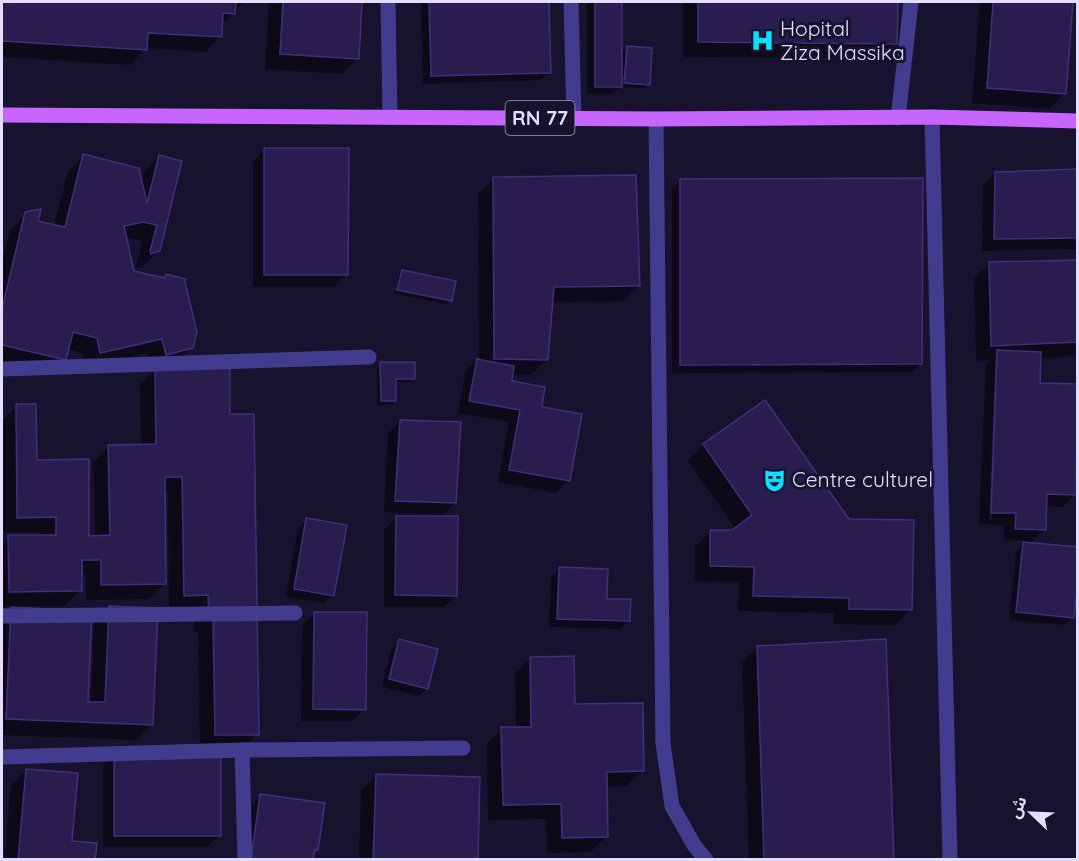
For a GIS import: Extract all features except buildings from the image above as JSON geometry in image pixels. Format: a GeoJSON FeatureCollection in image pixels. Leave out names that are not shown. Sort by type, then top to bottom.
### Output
{"type":"FeatureCollection","features":[{"type":"Feature","properties":{"kind":"main road","name":"RN 77"},"geometry":{"type":"LineString","coordinates":[[2,115],[656,119],[932,117],[1077,121]]}},
{"type":"Feature","properties":{"kind":"street"},"geometry":{"type":"LineString","coordinates":[[388,2],[390,117]]}},
{"type":"Feature","properties":{"kind":"street"},"geometry":{"type":"LineString","coordinates":[[571,2],[574,118]]}},
{"type":"Feature","properties":{"kind":"street"},"geometry":{"type":"LineString","coordinates":[[898,118],[911,2]]}},
{"type":"Feature","properties":{"kind":"street"},"geometry":{"type":"LineString","coordinates":[[932,117],[950,860]]}},
{"type":"Feature","properties":{"kind":"street"},"geometry":{"type":"LineString","coordinates":[[656,119],[663,743],[672,806],[694,845],[706,860]]}},
{"type":"Feature","properties":{"kind":"street"},"geometry":{"type":"LineString","coordinates":[[2,369],[369,357]]}},
{"type":"Feature","properties":{"kind":"street"},"geometry":{"type":"LineString","coordinates":[[2,616],[296,613]]}},
{"type":"Feature","properties":{"kind":"street"},"geometry":{"type":"LineString","coordinates":[[2,757],[242,750],[464,748]]}},
{"type":"Feature","properties":{"kind":"street"},"geometry":{"type":"LineString","coordinates":[[242,750],[244,860]]}},
{"type":"Feature","properties":{"kind":"place","name":"Hopital Ziza Massika"},"geometry":{"type":"Point","coordinates":[762,41]}},
{"type":"Feature","properties":{"kind":"place","name":"Centre culturel"},"geometry":{"type":"Point","coordinates":[774,480]}}]}
